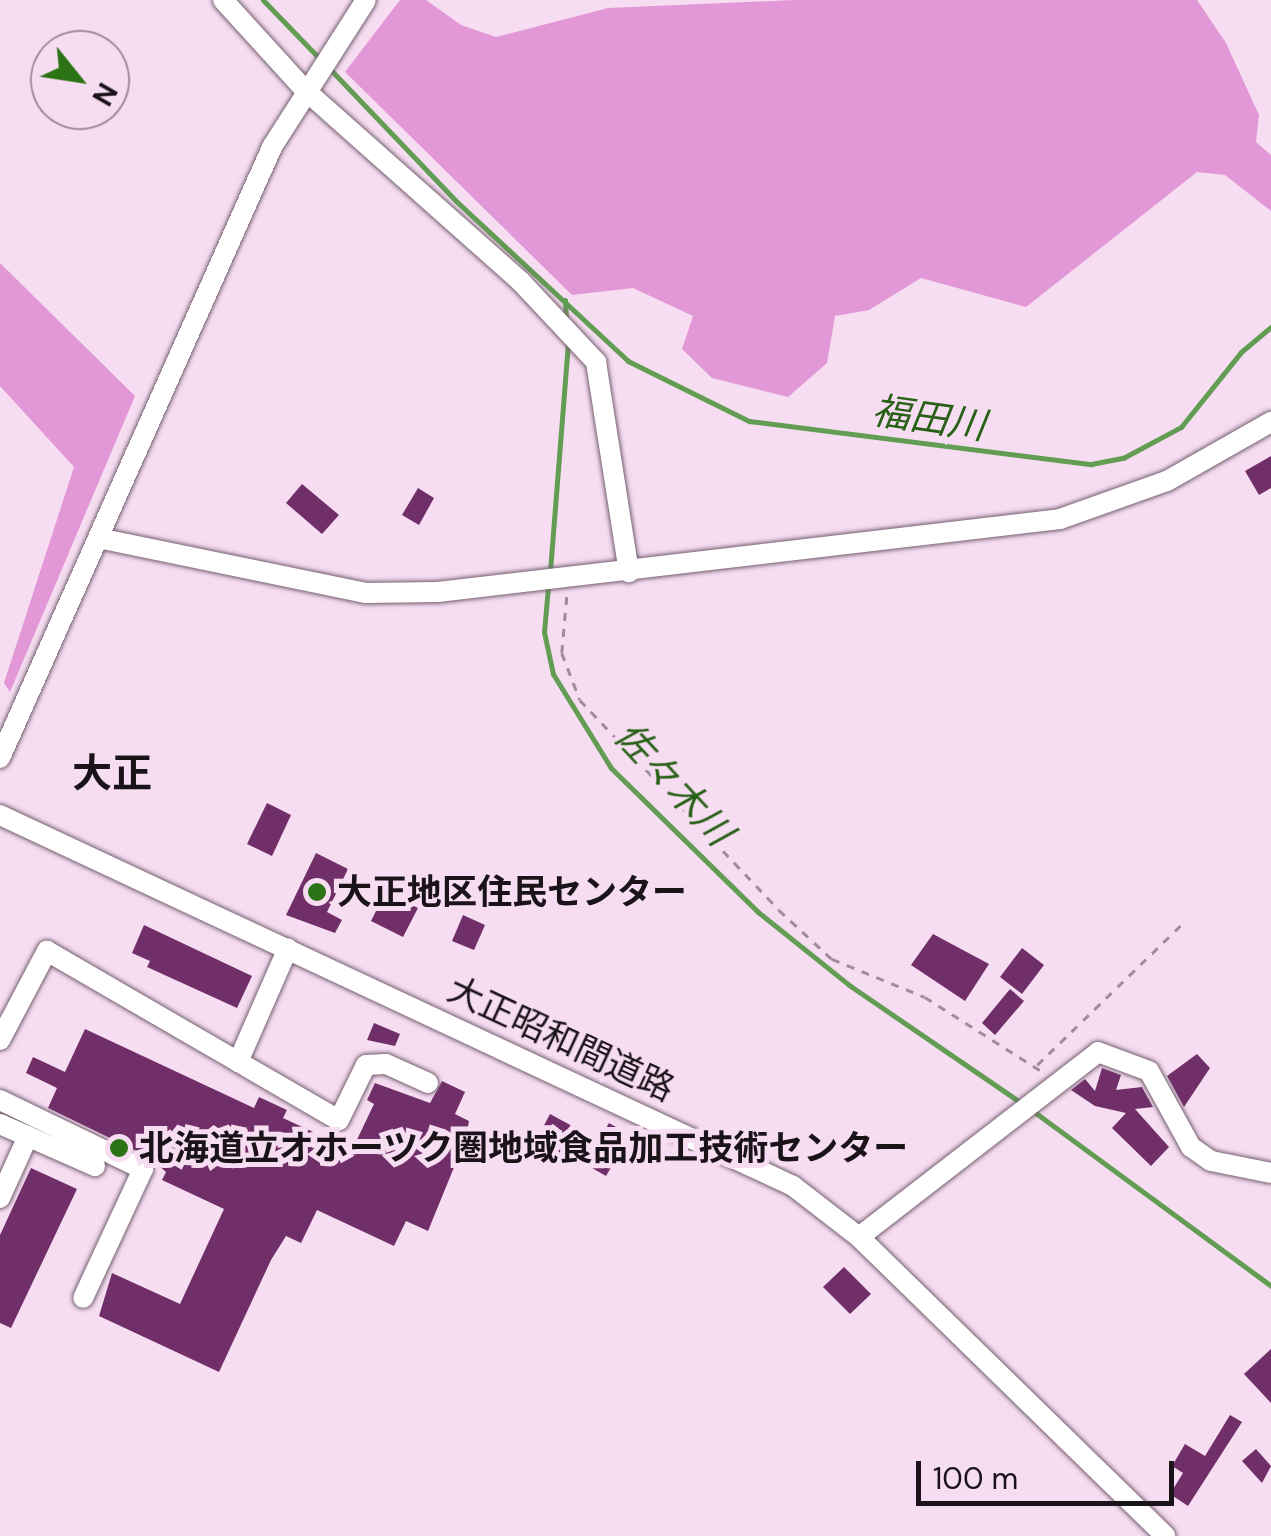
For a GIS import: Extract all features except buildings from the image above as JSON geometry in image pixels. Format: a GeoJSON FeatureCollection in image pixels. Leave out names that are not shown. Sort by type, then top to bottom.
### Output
{"type":"FeatureCollection","features":[{"type":"Feature","properties":{"kind":"street"},"geometry":{"type":"LineString","coordinates":[[223,0],[308,86],[559,317],[596,362],[630,572]]}},
{"type":"Feature","properties":{"kind":"street"},"geometry":{"type":"LineString","coordinates":[[0,758],[272,147],[366,0]]}},
{"type":"Feature","properties":{"kind":"street"},"geometry":{"type":"LineString","coordinates":[[98,538],[366,593],[535,582],[1060,519],[1167,481],[1271,422]]}},
{"type":"Feature","properties":{"kind":"street","name":"大正昭和間道路"},"geometry":{"type":"LineString","coordinates":[[0,815],[793,1186],[859,1237],[1165,1536]]}},
{"type":"Feature","properties":{"kind":"street"},"geometry":{"type":"LineString","coordinates":[[238,1062],[288,948]]}},
{"type":"Feature","properties":{"kind":"street"},"geometry":{"type":"LineString","coordinates":[[0,1040],[47,951],[340,1120],[366,1065],[386,1064],[428,1083]]}},
{"type":"Feature","properties":{"kind":"street"},"geometry":{"type":"LineString","coordinates":[[859,1237],[1098,1052],[1123,1058],[1149,1071],[1191,1147],[1211,1161],[1271,1173]]}},
{"type":"Feature","properties":{"kind":"street"},"geometry":{"type":"LineString","coordinates":[[0,1100],[144,1169],[83,1298]]}},
{"type":"Feature","properties":{"kind":"street"},"geometry":{"type":"LineString","coordinates":[[2,1130],[28,1136],[94,1166]]}},
{"type":"Feature","properties":{"kind":"street"},"geometry":{"type":"LineString","coordinates":[[0,1198],[28,1136]]}},
{"type":"Feature","properties":{"kind":"path"},"geometry":{"type":"LineString","coordinates":[[568,578],[562,652],[580,700],[617,744],[832,959],[925,996],[1037,1066],[1057,1085]]}},
{"type":"Feature","properties":{"kind":"path"},"geometry":{"type":"LineString","coordinates":[[1037,1066],[1183,922]]}},
{"type":"Feature","properties":{"kind":"shaded area"},"geometry":{"type":"Polygon","coordinates":[[[400,0],[426,0],[461,25],[496,37],[608,8],[794,0],[1197,0],[1226,43],[1259,115],[1256,142],[1271,155],[1271,211],[1225,175],[1197,172],[1026,307],[921,278],[869,310],[835,316],[827,363],[788,397],[712,378],[682,349],[693,316],[633,288],[572,295],[345,72],[400,0]]]}},
{"type":"Feature","properties":{"kind":"shaded area"},"geometry":{"type":"Polygon","coordinates":[[[0,263],[135,396],[10,692],[4,683],[74,467],[0,386],[0,263]]]}},
{"type":"Feature","properties":{"kind":"waterway","name":"佐々木川"},"geometry":{"type":"LineString","coordinates":[[263,0],[320,59]]}},
{"type":"Feature","properties":{"kind":"waterway","name":"福田川"},"geometry":{"type":"LineString","coordinates":[[328,67],[456,201],[628,361],[749,421],[1091,464],[1123,458],[1181,427],[1241,352],[1271,327]]}},
{"type":"Feature","properties":{"kind":"waterway","name":"佐々木川"},"geometry":{"type":"LineString","coordinates":[[565,300],[566,322]]}},
{"type":"Feature","properties":{"kind":"waterway","name":"佐々木川"},"geometry":{"type":"LineString","coordinates":[[550,571],[568,343]]}},
{"type":"Feature","properties":{"kind":"waterway","name":"佐々木川"},"geometry":{"type":"LineString","coordinates":[[548,587],[544,632],[553,674],[611,768],[758,912],[849,985],[1024,1105]]}},
{"type":"Feature","properties":{"kind":"waterway","name":"佐々木川"},"geometry":{"type":"LineString","coordinates":[[1033,1111],[1271,1286]]}},
{"type":"Feature","properties":{"kind":"place","name":"大正地区住民センター"},"geometry":{"type":"Point","coordinates":[317,892]}},
{"type":"Feature","properties":{"kind":"place","name":"北海道立オホーツク圏地域食品加工技術センター"},"geometry":{"type":"Point","coordinates":[119,1148]}},
{"type":"Feature","properties":{"kind":"district","name":"大正"},"geometry":{"type":"Point","coordinates":[112,773]}}]}
